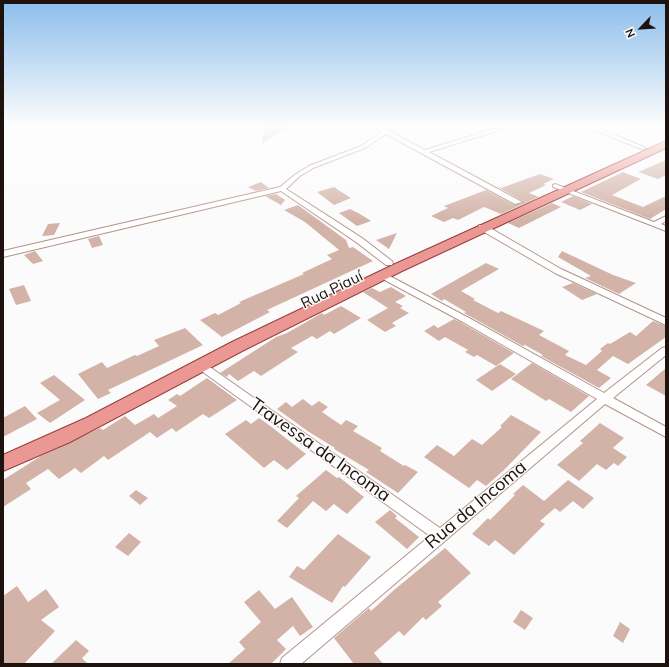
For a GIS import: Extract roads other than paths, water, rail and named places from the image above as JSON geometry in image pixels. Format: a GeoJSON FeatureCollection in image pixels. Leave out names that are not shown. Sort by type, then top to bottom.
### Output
{"type":"FeatureCollection","features":[{"type":"Feature","properties":{"kind":"main road","name":"Rua Piauí"},"geometry":{"type":"LineString","coordinates":[[3,455],[70,424],[316,297],[482,227],[622,158]]}},
{"type":"Feature","properties":{"kind":"main road"},"geometry":{"type":"LineString","coordinates":[[559,188],[632,158]]}},
{"type":"Feature","properties":{"kind":"main road","name":"Rua Piauí"},"geometry":{"type":"LineString","coordinates":[[3,463],[53,442],[385,269],[518,202],[559,188]]}},
{"type":"Feature","properties":{"kind":"street"},"geometry":{"type":"LineString","coordinates":[[3,254],[282,189],[298,175],[311,167],[334,158]]}},
{"type":"Feature","properties":{"kind":"street"},"geometry":{"type":"LineString","coordinates":[[436,158],[518,202]]}},
{"type":"Feature","properties":{"kind":"street"},"geometry":{"type":"LineString","coordinates":[[559,188],[666,230]]}},
{"type":"Feature","properties":{"kind":"street"},"geometry":{"type":"LineString","coordinates":[[282,189],[359,240],[385,269],[466,320],[666,433]]}},
{"type":"Feature","properties":{"kind":"street"},"geometry":{"type":"LineString","coordinates":[[654,225],[666,218]]}},
{"type":"Feature","properties":{"kind":"street"},"geometry":{"type":"LineString","coordinates":[[482,227],[558,271],[666,322]]}},
{"type":"Feature","properties":{"kind":"street","name":"Rua da Incoma"},"geometry":{"type":"LineString","coordinates":[[288,664],[440,535],[605,398],[666,350]]}},
{"type":"Feature","properties":{"kind":"street","name":"Travessa da Incoma"},"geometry":{"type":"LineString","coordinates":[[200,365],[306,442],[440,535]]}}]}
